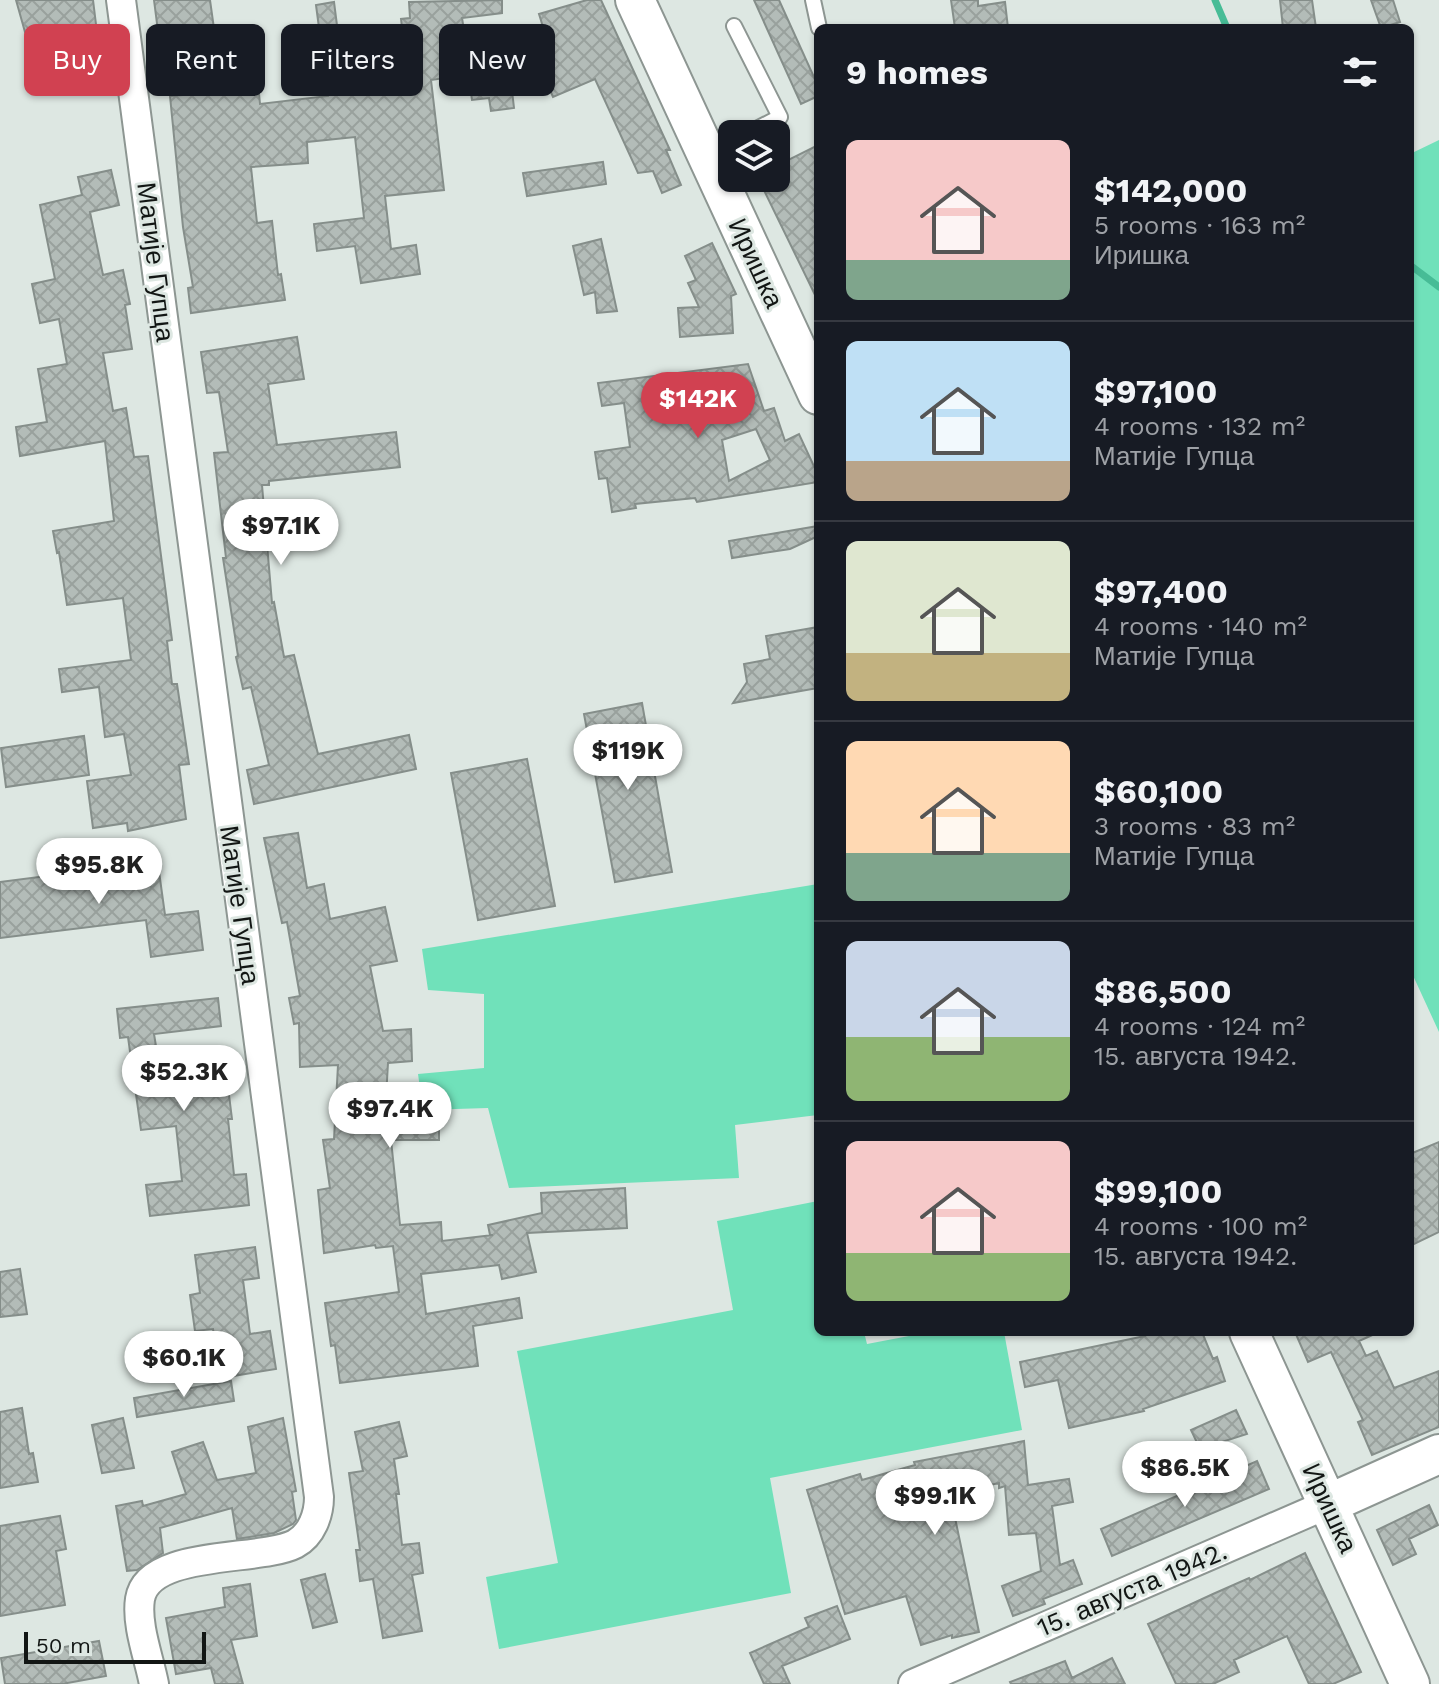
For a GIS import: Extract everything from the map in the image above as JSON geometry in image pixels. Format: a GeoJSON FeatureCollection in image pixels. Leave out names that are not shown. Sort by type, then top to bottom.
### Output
{"type":"FeatureCollection","features":[{"type":"Feature","properties":{"kind":"street","name":"Матије Гупца"},"geometry":{"type":"LineString","coordinates":[[121,0],[319,1497],[319,1512],[314,1523],[297,1543],[275,1551],[164,1570],[149,1582],[140,1599],[141,1620],[154,1684]]}},
{"type":"Feature","properties":{"kind":"street","name":"Иришка"},"geometry":{"type":"LineString","coordinates":[[635,0],[718,147]]}},
{"type":"Feature","properties":{"kind":"street","name":"Иришка"},"geometry":{"type":"LineString","coordinates":[[736,192],[814,385]]}},
{"type":"Feature","properties":{"kind":"street","name":"Иришка"},"geometry":{"type":"LineString","coordinates":[[1251,1336],[1410,1684]]}},
{"type":"Feature","properties":{"kind":"street","name":"15. августа 1942."},"geometry":{"type":"LineString","coordinates":[[913,1684],[1439,1454]]}},
{"type":"Feature","properties":{"kind":"lane"},"geometry":{"type":"LineString","coordinates":[[813,0],[818,24]]}},
{"type":"Feature","properties":{"kind":"lane"},"geometry":{"type":"LineString","coordinates":[[734,26],[780,117],[774,120]]}},
{"type":"Feature","properties":{"kind":"green space"},"geometry":{"type":"Polygon","coordinates":[[[1439,140],[1439,1032],[1414,978],[1414,152],[1439,140]]]}},
{"type":"Feature","properties":{"kind":"green space"},"geometry":{"type":"Polygon","coordinates":[[[814,885],[814,1115],[735,1125],[739,1178],[509,1188],[488,1108],[423,1110],[418,1074],[484,1068],[484,994],[428,990],[422,949],[814,885]]]}},
{"type":"Feature","properties":{"kind":"green space"},"geometry":{"type":"Polygon","coordinates":[[[814,1202],[814,1336],[865,1336],[867,1344],[909,1336],[1005,1336],[1022,1430],[770,1478],[791,1593],[499,1649],[486,1577],[558,1563],[517,1351],[733,1310],[717,1221],[814,1202]]]}},
{"type":"Feature","properties":{"kind":"building"},"geometry":{"type":"Polygon","coordinates":[[[16,0],[93,0],[96,24],[24,24],[24,28],[16,0]]]}},
{"type":"Feature","properties":{"kind":"building"},"geometry":{"type":"Polygon","coordinates":[[[154,0],[210,0],[213,24],[157,24],[154,0]]]}},
{"type":"Feature","properties":{"kind":"building"},"geometry":{"type":"Polygon","coordinates":[[[502,0],[502,13],[462,18],[463,24],[439,24],[439,79],[431,80],[444,190],[385,196],[391,249],[416,245],[420,274],[361,283],[355,246],[317,251],[314,224],[364,218],[355,137],[307,142],[308,163],[251,167],[257,223],[272,221],[278,275],[281,274],[285,300],[191,313],[188,288],[193,287],[183,227],[170,96],[259,96],[260,104],[328,96],[423,96],[423,24],[402,24],[401,19],[410,18],[409,2],[502,0]]]}},
{"type":"Feature","properties":{"kind":"building"},"geometry":{"type":"Polygon","coordinates":[[[587,0],[601,0],[670,150],[666,150],[681,185],[662,193],[653,171],[638,173],[595,79],[553,97],[555,24],[542,24],[539,14],[587,0]]]}},
{"type":"Feature","properties":{"kind":"building"},"geometry":{"type":"Polygon","coordinates":[[[754,0],[779,0],[814,77],[814,98],[801,104],[754,0]]]}},
{"type":"Feature","properties":{"kind":"building"},"geometry":{"type":"Polygon","coordinates":[[[951,0],[978,0],[978,6],[1005,2],[1008,24],[954,24],[951,0]]]}},
{"type":"Feature","properties":{"kind":"building"},"geometry":{"type":"Polygon","coordinates":[[[1280,0],[1312,0],[1315,24],[1283,24],[1280,0]]]}},
{"type":"Feature","properties":{"kind":"building"},"geometry":{"type":"Polygon","coordinates":[[[1371,0],[1393,0],[1400,22],[1380,24],[1371,0]]]}},
{"type":"Feature","properties":{"kind":"building"},"geometry":{"type":"Polygon","coordinates":[[[334,2],[337,24],[319,24],[316,5],[334,2]]]}},
{"type":"Feature","properties":{"kind":"building"},"geometry":{"type":"Polygon","coordinates":[[[471,96],[513,96],[514,108],[491,111],[489,98],[472,100],[471,96]]]}},
{"type":"Feature","properties":{"kind":"building"},"geometry":{"type":"Polygon","coordinates":[[[814,147],[814,293],[765,192],[790,192],[790,159],[814,147]]]}},
{"type":"Feature","properties":{"kind":"building"},"geometry":{"type":"Polygon","coordinates":[[[603,162],[606,184],[527,196],[523,173],[603,162]]]}},
{"type":"Feature","properties":{"kind":"building"},"geometry":{"type":"Polygon","coordinates":[[[111,170],[119,205],[90,212],[103,275],[123,270],[130,304],[125,305],[132,349],[103,353],[113,411],[126,408],[134,457],[148,456],[172,640],[167,641],[172,684],[177,684],[189,764],[179,765],[186,819],[128,831],[127,823],[93,828],[87,781],[131,775],[124,734],[105,737],[99,687],[62,692],[59,669],[131,660],[123,598],[67,605],[53,531],[114,521],[105,441],[20,456],[16,427],[47,422],[38,369],[67,364],[59,319],[40,323],[32,284],[55,279],[40,205],[82,195],[78,177],[111,170]]]}},
{"type":"Feature","properties":{"kind":"building"},"geometry":{"type":"Polygon","coordinates":[[[601,239],[617,311],[597,313],[595,292],[584,295],[573,246],[601,239]]]}},
{"type":"Feature","properties":{"kind":"building"},"geometry":{"type":"Polygon","coordinates":[[[712,243],[736,294],[731,296],[733,333],[680,337],[678,308],[699,307],[688,283],[696,280],[685,256],[712,243]]]}},
{"type":"Feature","properties":{"kind":"building"},"geometry":{"type":"Polygon","coordinates":[[[297,337],[304,379],[268,384],[277,445],[396,432],[400,467],[269,481],[269,485],[262,485],[272,603],[284,657],[294,655],[318,754],[409,735],[416,769],[254,804],[247,770],[269,765],[251,687],[243,689],[236,657],[214,453],[228,452],[219,392],[207,393],[201,352],[297,337]]]}},
{"type":"Feature","properties":{"kind":"building"},"geometry":{"type":"Polygon","coordinates":[[[748,364],[764,411],[774,408],[785,441],[799,434],[814,466],[814,483],[697,502],[695,498],[635,504],[636,508],[612,512],[607,478],[599,479],[595,452],[630,447],[624,403],[602,406],[598,383],[748,364]],[[756,429],[722,440],[729,481],[770,460],[756,429]]]}},
{"type":"Feature","properties":{"kind":"building"},"geometry":{"type":"Polygon","coordinates":[[[814,527],[814,538],[790,549],[732,558],[729,541],[814,527]]]}},
{"type":"Feature","properties":{"kind":"building"},"geometry":{"type":"Polygon","coordinates":[[[814,628],[814,689],[733,703],[747,682],[744,664],[770,659],[766,636],[814,628]]]}},
{"type":"Feature","properties":{"kind":"building"},"geometry":{"type":"Polygon","coordinates":[[[642,703],[672,872],[615,882],[584,714],[642,703]]]}},
{"type":"Feature","properties":{"kind":"building"},"geometry":{"type":"Polygon","coordinates":[[[84,736],[89,775],[6,787],[1,748],[84,736]]]}},
{"type":"Feature","properties":{"kind":"building"},"geometry":{"type":"Polygon","coordinates":[[[527,759],[555,906],[478,920],[451,773],[527,759]]]}},
{"type":"Feature","properties":{"kind":"building"},"geometry":{"type":"Polygon","coordinates":[[[298,833],[307,888],[324,884],[330,919],[385,907],[397,961],[370,966],[383,1031],[411,1029],[412,1061],[388,1063],[385,1115],[439,1115],[439,1140],[391,1140],[400,1225],[441,1222],[442,1241],[493,1235],[490,1235],[488,1225],[542,1213],[541,1193],[625,1188],[627,1228],[527,1233],[536,1272],[502,1279],[499,1265],[421,1274],[426,1314],[519,1298],[522,1318],[473,1326],[478,1366],[340,1383],[325,1303],[399,1292],[393,1246],[376,1248],[375,1245],[324,1253],[318,1190],[330,1188],[323,1140],[334,1139],[338,1065],[300,1067],[299,1023],[294,1024],[289,998],[300,996],[287,922],[282,923],[264,838],[298,833]]]}},
{"type":"Feature","properties":{"kind":"building"},"geometry":{"type":"Polygon","coordinates":[[[157,857],[165,915],[198,911],[203,950],[151,957],[146,920],[0,938],[0,882],[133,865],[132,861],[157,857]]]}},
{"type":"Feature","properties":{"kind":"building"},"geometry":{"type":"Polygon","coordinates":[[[218,998],[221,1026],[154,1034],[164,1095],[228,1087],[234,1175],[246,1174],[249,1205],[150,1216],[146,1185],[182,1181],[176,1126],[141,1130],[128,1037],[120,1038],[117,1009],[218,998]]]}},
{"type":"Feature","properties":{"kind":"building"},"geometry":{"type":"Polygon","coordinates":[[[1439,1142],[1439,1232],[1414,1244],[1414,1152],[1439,1142]]]}},
{"type":"Feature","properties":{"kind":"building"},"geometry":{"type":"Polygon","coordinates":[[[255,1247],[259,1278],[243,1280],[250,1334],[270,1331],[276,1369],[221,1378],[213,1329],[195,1331],[190,1295],[200,1293],[195,1255],[255,1247]]]}},
{"type":"Feature","properties":{"kind":"building"},"geometry":{"type":"Polygon","coordinates":[[[20,1269],[27,1314],[0,1317],[0,1272],[20,1269]]]}},
{"type":"Feature","properties":{"kind":"building"},"geometry":{"type":"Polygon","coordinates":[[[1145,1336],[1204,1336],[1213,1359],[1217,1357],[1225,1381],[1144,1411],[1069,1428],[1058,1380],[1025,1387],[1020,1362],[1145,1336]]]}},
{"type":"Feature","properties":{"kind":"building"},"geometry":{"type":"Polygon","coordinates":[[[1297,1336],[1370,1336],[1359,1341],[1366,1356],[1377,1351],[1394,1388],[1439,1371],[1439,1427],[1372,1455],[1358,1422],[1363,1420],[1331,1352],[1308,1362],[1297,1336]]]}},
{"type":"Feature","properties":{"kind":"building"},"geometry":{"type":"Polygon","coordinates":[[[231,1381],[234,1401],[137,1417],[134,1398],[231,1381]]]}},
{"type":"Feature","properties":{"kind":"building"},"geometry":{"type":"Polygon","coordinates":[[[22,1408],[29,1454],[33,1453],[38,1482],[0,1488],[0,1412],[22,1408]]]}},
{"type":"Feature","properties":{"kind":"building"},"geometry":{"type":"Polygon","coordinates":[[[1236,1410],[1247,1434],[1200,1449],[1191,1430],[1236,1410]]]}},
{"type":"Feature","properties":{"kind":"building"},"geometry":{"type":"Polygon","coordinates":[[[123,1418],[134,1468],[102,1473],[92,1425],[123,1418]]]}},
{"type":"Feature","properties":{"kind":"building"},"geometry":{"type":"Polygon","coordinates":[[[283,1418],[296,1491],[292,1492],[296,1520],[293,1524],[274,1533],[237,1539],[232,1508],[160,1528],[163,1553],[137,1570],[127,1571],[116,1506],[142,1501],[143,1506],[186,1494],[172,1452],[203,1442],[217,1480],[256,1473],[248,1427],[283,1418]]]}},
{"type":"Feature","properties":{"kind":"building"},"geometry":{"type":"Polygon","coordinates":[[[399,1422],[407,1456],[394,1459],[399,1494],[396,1494],[402,1545],[419,1543],[423,1573],[412,1575],[422,1631],[383,1638],[373,1579],[360,1581],[356,1550],[360,1550],[349,1473],[363,1471],[355,1432],[399,1422]]]}},
{"type":"Feature","properties":{"kind":"building"},"geometry":{"type":"Polygon","coordinates":[[[1024,1441],[1028,1485],[1069,1479],[1073,1502],[1052,1506],[1060,1565],[1073,1560],[1082,1584],[1043,1599],[1045,1604],[1013,1616],[1002,1586],[1041,1571],[1036,1533],[1009,1535],[1005,1486],[999,1488],[999,1483],[950,1494],[979,1632],[952,1638],[952,1635],[921,1645],[906,1596],[845,1614],[807,1490],[860,1474],[862,1480],[915,1465],[914,1462],[1024,1441]]]}},
{"type":"Feature","properties":{"kind":"building"},"geometry":{"type":"Polygon","coordinates":[[[1257,1461],[1269,1489],[1112,1556],[1101,1529],[1257,1461]]]}},
{"type":"Feature","properties":{"kind":"building"},"geometry":{"type":"Polygon","coordinates":[[[1429,1505],[1438,1525],[1409,1539],[1416,1554],[1393,1565],[1377,1530],[1429,1505]]]}},
{"type":"Feature","properties":{"kind":"building"},"geometry":{"type":"Polygon","coordinates":[[[60,1516],[66,1549],[56,1551],[65,1605],[0,1616],[0,1526],[60,1516]]]}},
{"type":"Feature","properties":{"kind":"building"},"geometry":{"type":"Polygon","coordinates":[[[1305,1553],[1361,1672],[1333,1684],[1309,1684],[1287,1636],[1234,1660],[1239,1672],[1213,1684],[1176,1684],[1148,1624],[1305,1553]]]}},
{"type":"Feature","properties":{"kind":"building"},"geometry":{"type":"Polygon","coordinates":[[[325,1574],[337,1622],[313,1628],[301,1580],[325,1574]]]}},
{"type":"Feature","properties":{"kind":"building"},"geometry":{"type":"Polygon","coordinates":[[[250,1584],[257,1636],[231,1640],[243,1684],[215,1684],[211,1668],[176,1674],[166,1618],[225,1607],[223,1588],[250,1584]]]}},
{"type":"Feature","properties":{"kind":"building"},"geometry":{"type":"Polygon","coordinates":[[[837,1606],[850,1639],[782,1666],[790,1684],[764,1684],[750,1653],[809,1627],[805,1618],[837,1606]]]}},
{"type":"Feature","properties":{"kind":"building"},"geometry":{"type":"Polygon","coordinates":[[[99,1641],[106,1676],[62,1684],[5,1684],[1,1658],[99,1641]]]}},
{"type":"Feature","properties":{"kind":"building"},"geometry":{"type":"Polygon","coordinates":[[[1112,1658],[1125,1684],[1010,1682],[1065,1661],[1072,1678],[1112,1658]]]}},
{"type":"Feature","properties":{"kind":"waterway"},"geometry":{"type":"LineString","coordinates":[[1215,0],[1225,24]]}},
{"type":"Feature","properties":{"kind":"waterway"},"geometry":{"type":"LineString","coordinates":[[1414,268],[1439,287]]}}]}
